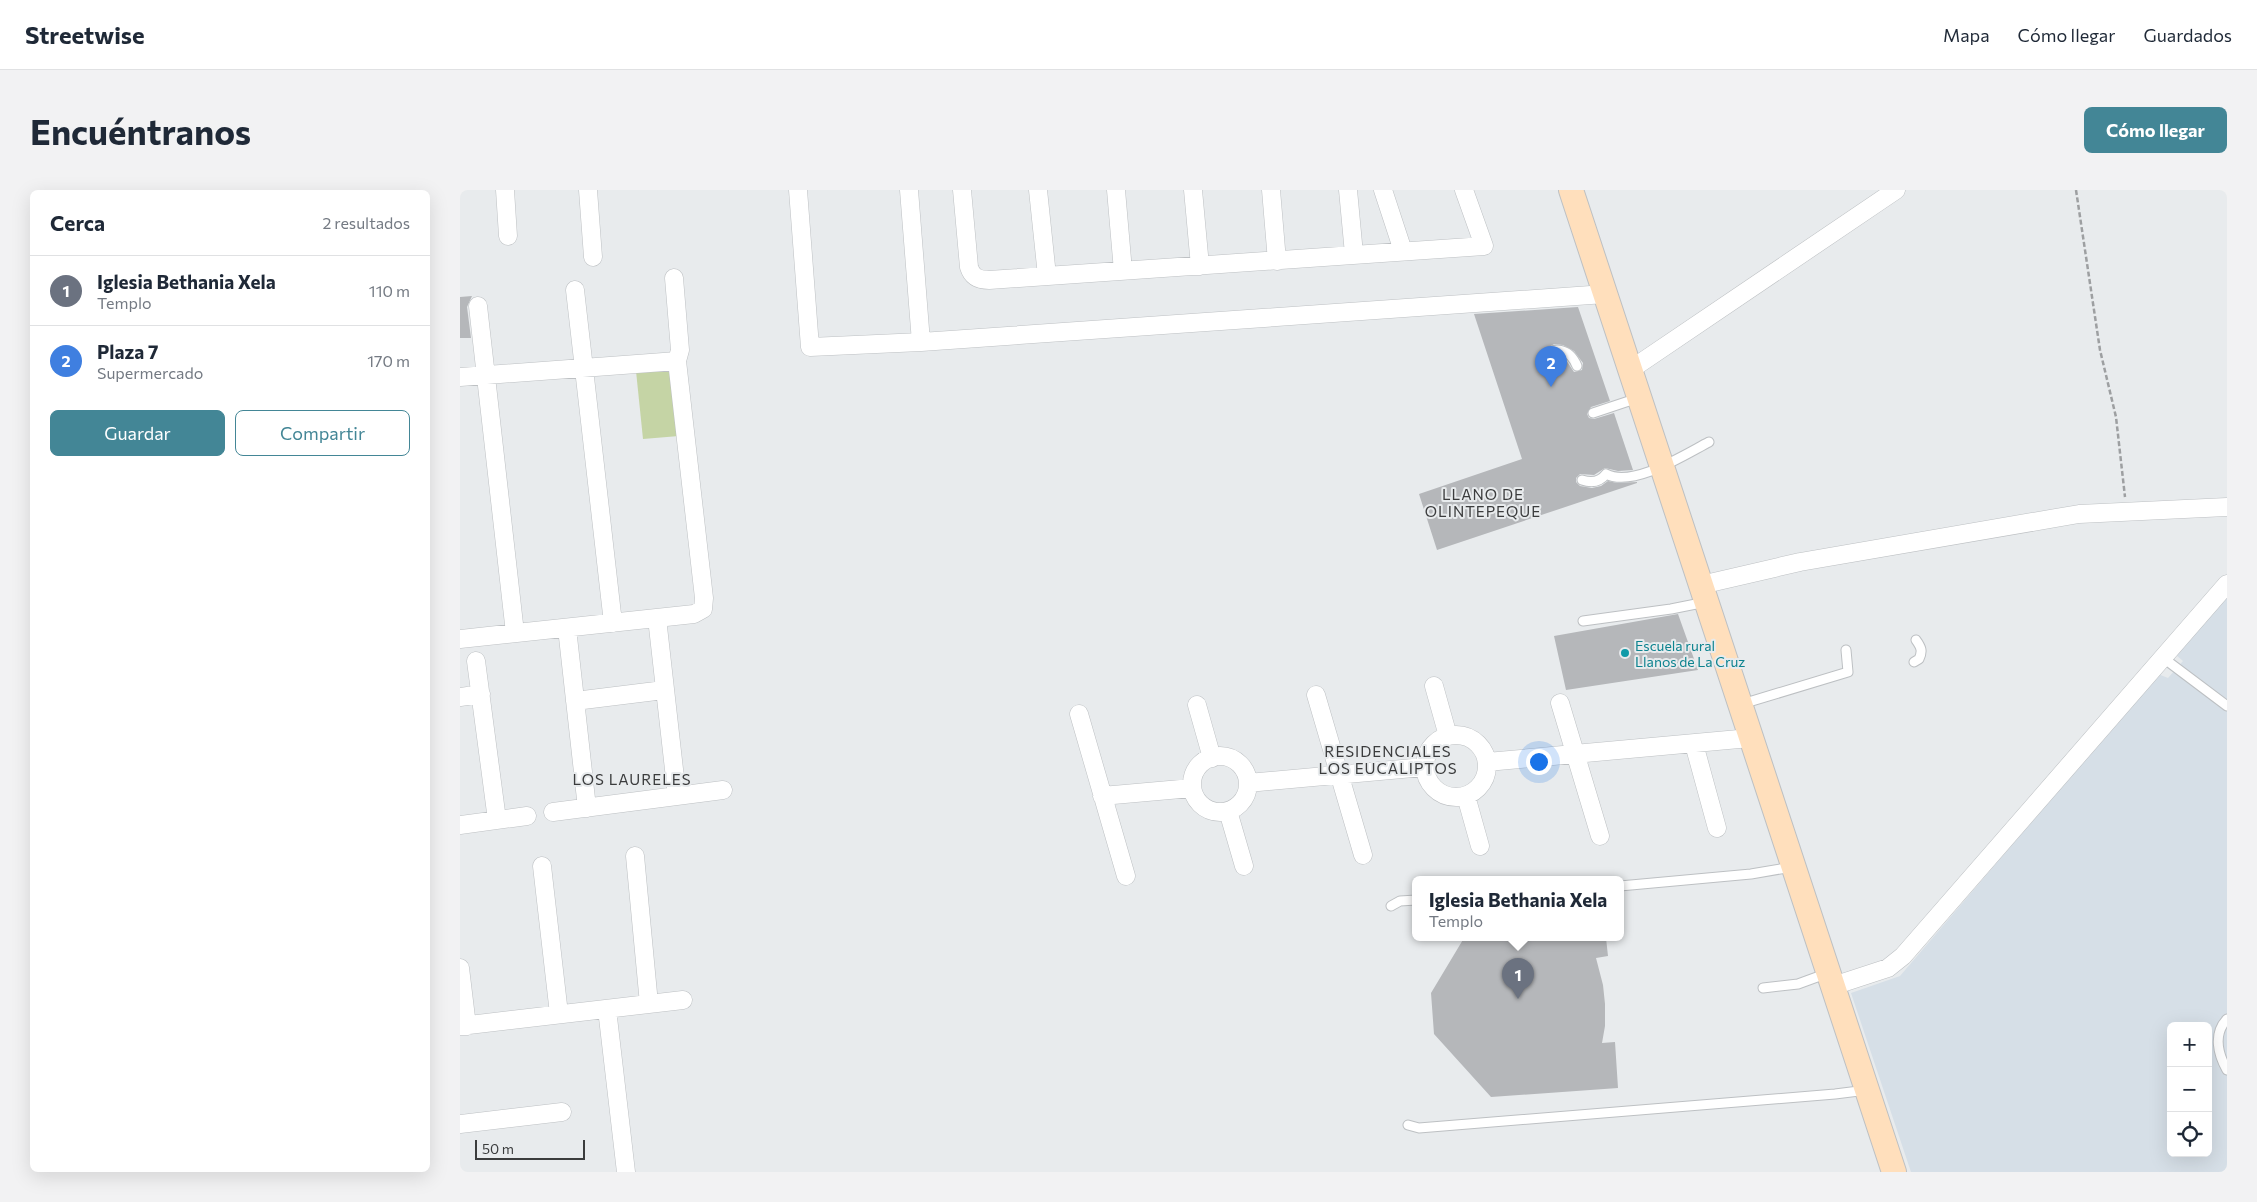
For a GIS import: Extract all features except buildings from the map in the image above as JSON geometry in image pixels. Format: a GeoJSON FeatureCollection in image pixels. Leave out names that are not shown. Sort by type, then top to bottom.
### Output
{"type":"FeatureCollection","features":[{"type":"Feature","properties":{"kind":"main road"},"geometry":{"type":"LineString","coordinates":[[1571,190],[1792,867],[1894,1172]]}},
{"type":"Feature","properties":{"kind":"street"},"geometry":{"type":"LineString","coordinates":[[505,190],[508,236]]}},
{"type":"Feature","properties":{"kind":"street"},"geometry":{"type":"LineString","coordinates":[[588,190],[593,257]]}},
{"type":"Feature","properties":{"kind":"street"},"geometry":{"type":"LineString","coordinates":[[798,190],[810,347],[921,342],[1605,294]]}},
{"type":"Feature","properties":{"kind":"street"},"geometry":{"type":"LineString","coordinates":[[909,190],[921,342]]}},
{"type":"Feature","properties":{"kind":"street"},"geometry":{"type":"LineString","coordinates":[[962,190],[968,261],[973,276],[988,280],[1484,246],[1464,190]]}},
{"type":"Feature","properties":{"kind":"street"},"geometry":{"type":"LineString","coordinates":[[1038,190],[1046,276]]}},
{"type":"Feature","properties":{"kind":"street"},"geometry":{"type":"LineString","coordinates":[[1116,190],[1123,271]]}},
{"type":"Feature","properties":{"kind":"street"},"geometry":{"type":"LineString","coordinates":[[1193,190],[1200,266]]}},
{"type":"Feature","properties":{"kind":"street"},"geometry":{"type":"LineString","coordinates":[[1271,190],[1277,261]]}},
{"type":"Feature","properties":{"kind":"street"},"geometry":{"type":"LineString","coordinates":[[1348,190],[1354,254]]}},
{"type":"Feature","properties":{"kind":"street"},"geometry":{"type":"LineString","coordinates":[[1383,190],[1402,251]]}},
{"type":"Feature","properties":{"kind":"street"},"geometry":{"type":"LineString","coordinates":[[1630,370],[1896,190]]}},
{"type":"Feature","properties":{"kind":"street"},"geometry":{"type":"LineString","coordinates":[[460,639],[694,614],[703,609],[705,604],[677,361],[680,343],[674,278]]}},
{"type":"Feature","properties":{"kind":"street"},"geometry":{"type":"LineString","coordinates":[[575,290],[614,623]]}},
{"type":"Feature","properties":{"kind":"street"},"geometry":{"type":"LineString","coordinates":[[478,306],[515,633]]}},
{"type":"Feature","properties":{"kind":"street"},"geometry":{"type":"LineString","coordinates":[[460,377],[677,361]]}},
{"type":"Feature","properties":{"kind":"street"},"geometry":{"type":"LineString","coordinates":[[1704,594],[1830,557],[1874,551],[2079,514],[2126,510],[2227,507]]}},
{"type":"Feature","properties":{"kind":"street"},"geometry":{"type":"LineString","coordinates":[[1830,979],[1884,970],[1903,956],[2227,584]]}},
{"type":"Feature","properties":{"kind":"street"},"geometry":{"type":"LineString","coordinates":[[657,618],[677,796]]}},
{"type":"Feature","properties":{"kind":"street"},"geometry":{"type":"LineString","coordinates":[[567,628],[587,808]]}},
{"type":"Feature","properties":{"kind":"street"},"geometry":{"type":"LineString","coordinates":[[476,660],[497,820]]}},
{"type":"Feature","properties":{"kind":"street"},"geometry":{"type":"LineString","coordinates":[[1434,686],[1448,736]]}},
{"type":"Feature","properties":{"kind":"street"},"geometry":{"type":"LineString","coordinates":[[575,701],[664,690]]}},
{"type":"Feature","properties":{"kind":"street"},"geometry":{"type":"LineString","coordinates":[[460,697],[481,694]]}},
{"type":"Feature","properties":{"kind":"street"},"geometry":{"type":"LineString","coordinates":[[1316,695],[1363,855]]}},
{"type":"Feature","properties":{"kind":"street"},"geometry":{"type":"LineString","coordinates":[[1560,703],[1600,836]]}},
{"type":"Feature","properties":{"kind":"street"},"geometry":{"type":"LineString","coordinates":[[1197,705],[1212,758]]}},
{"type":"Feature","properties":{"kind":"street"},"geometry":{"type":"LineString","coordinates":[[1079,714],[1126,876]]}},
{"type":"Feature","properties":{"kind":"street"},"geometry":{"type":"LineString","coordinates":[[1459,735],[1470,738],[1478,744],[1487,762],[1486,774],[1482,783],[1475,791],[1466,796],[1457,797],[1439,792],[1427,778],[1424,767],[1428,752],[1433,744],[1448,736],[1459,735]]}},
{"type":"Feature","properties":{"kind":"street"},"geometry":{"type":"LineString","coordinates":[[1487,762],[1750,738]]}},
{"type":"Feature","properties":{"kind":"street"},"geometry":{"type":"LineString","coordinates":[[1694,744],[1717,828]]}},
{"type":"Feature","properties":{"kind":"street"},"geometry":{"type":"LineString","coordinates":[[1222,757],[1237,762],[1243,768],[1248,783],[1247,792],[1243,800],[1237,807],[1228,811],[1212,811],[1205,808],[1198,802],[1192,788],[1195,772],[1200,765],[1212,758],[1222,757]]}},
{"type":"Feature","properties":{"kind":"street"},"geometry":{"type":"LineString","coordinates":[[1248,783],[1424,767]]}},
{"type":"Feature","properties":{"kind":"street"},"geometry":{"type":"LineString","coordinates":[[1102,796],[1192,788]]}},
{"type":"Feature","properties":{"kind":"street"},"geometry":{"type":"LineString","coordinates":[[553,812],[722,790]]}},
{"type":"Feature","properties":{"kind":"street"},"geometry":{"type":"LineString","coordinates":[[1466,796],[1480,846]]}},
{"type":"Feature","properties":{"kind":"street"},"geometry":{"type":"LineString","coordinates":[[1228,811],[1244,866]]}},
{"type":"Feature","properties":{"kind":"street"},"geometry":{"type":"LineString","coordinates":[[460,825],[527,816]]}},
{"type":"Feature","properties":{"kind":"street"},"geometry":{"type":"LineString","coordinates":[[635,856],[649,1004]]}},
{"type":"Feature","properties":{"kind":"street"},"geometry":{"type":"LineString","coordinates":[[542,866],[559,1014]]}},
{"type":"Feature","properties":{"kind":"street"},"geometry":{"type":"LineString","coordinates":[[460,968],[463,1026],[684,1000]]}},
{"type":"Feature","properties":{"kind":"street"},"geometry":{"type":"LineString","coordinates":[[607,1008],[626,1172]]}},
{"type":"Feature","properties":{"kind":"street"},"geometry":{"type":"LineString","coordinates":[[460,1124],[562,1112]]}},
{"type":"Feature","properties":{"kind":"lane"},"geometry":{"type":"LineString","coordinates":[[1542,361],[1549,353],[1561,350],[1571,354],[1577,366]]}},
{"type":"Feature","properties":{"kind":"lane"},"geometry":{"type":"LineString","coordinates":[[1593,413],[1639,398]]}},
{"type":"Feature","properties":{"kind":"lane"},"geometry":{"type":"LineString","coordinates":[[1582,480],[1587,482],[1600,480],[1606,474],[1614,478],[1622,478],[1661,466],[1708,442]]}},
{"type":"Feature","properties":{"kind":"lane"},"geometry":{"type":"LineString","coordinates":[[1583,622],[1670,609],[1704,594]]}},
{"type":"Feature","properties":{"kind":"lane"},"geometry":{"type":"LineString","coordinates":[[1914,662],[1922,654],[1921,647],[1916,640]]}},
{"type":"Feature","properties":{"kind":"lane"},"geometry":{"type":"LineString","coordinates":[[1739,705],[1848,672],[1846,650]]}},
{"type":"Feature","properties":{"kind":"lane"},"geometry":{"type":"LineString","coordinates":[[2162,657],[2227,706]]}},
{"type":"Feature","properties":{"kind":"lane"},"geometry":{"type":"LineString","coordinates":[[1624,886],[1751,874],[1792,867]]}},
{"type":"Feature","properties":{"kind":"lane"},"geometry":{"type":"LineString","coordinates":[[1391,906],[1400,901],[1412,900]]}},
{"type":"Feature","properties":{"kind":"lane"},"geometry":{"type":"LineString","coordinates":[[1763,988],[1830,979]]}},
{"type":"Feature","properties":{"kind":"lane"},"geometry":{"type":"LineString","coordinates":[[2227,1019],[2218,1033],[2218,1043],[2220,1056],[2227,1070]]}},
{"type":"Feature","properties":{"kind":"lane"},"geometry":{"type":"LineString","coordinates":[[1408,1125],[1416,1128],[1439,1127],[1867,1090]]}},
{"type":"Feature","properties":{"kind":"path"},"geometry":{"type":"LineString","coordinates":[[2076,190],[2100,350],[2116,417],[2126,510]]}},
{"type":"Feature","properties":{"kind":"shaded area"},"geometry":{"type":"Polygon","coordinates":[[[2227,594],[2227,1172],[1911,1172],[1851,993],[1900,976],[2158,674],[2168,678],[2183,661],[2176,655],[2227,594]]]}},
{"type":"Feature","properties":{"kind":"green space"},"geometry":{"type":"Polygon","coordinates":[[[672,367],[679,436],[643,439],[636,371],[672,367]]]}},
{"type":"Feature","properties":{"kind":"place","name":"Plaza 7"},"geometry":{"type":"Point","coordinates":[1551,387]}},
{"type":"Feature","properties":{"kind":"place","name":"Escuela rural Llanos de La Cruz"},"geometry":{"type":"Point","coordinates":[1625,653]}},
{"type":"Feature","properties":{"kind":"place","name":"Iglesia Bethania Xela"},"geometry":{"type":"Point","coordinates":[1518,999]}},
{"type":"Feature","properties":{"kind":"district","name":"LLANO DE OLINTEPEQUE"},"geometry":{"type":"Point","coordinates":[1483,502]}},
{"type":"Feature","properties":{"kind":"district","name":"RESIDENCIALES LOS EUCALIPTOS"},"geometry":{"type":"Point","coordinates":[1388,760]}},
{"type":"Feature","properties":{"kind":"district","name":"LOS LAURELES"},"geometry":{"type":"Point","coordinates":[632,779]}}]}
